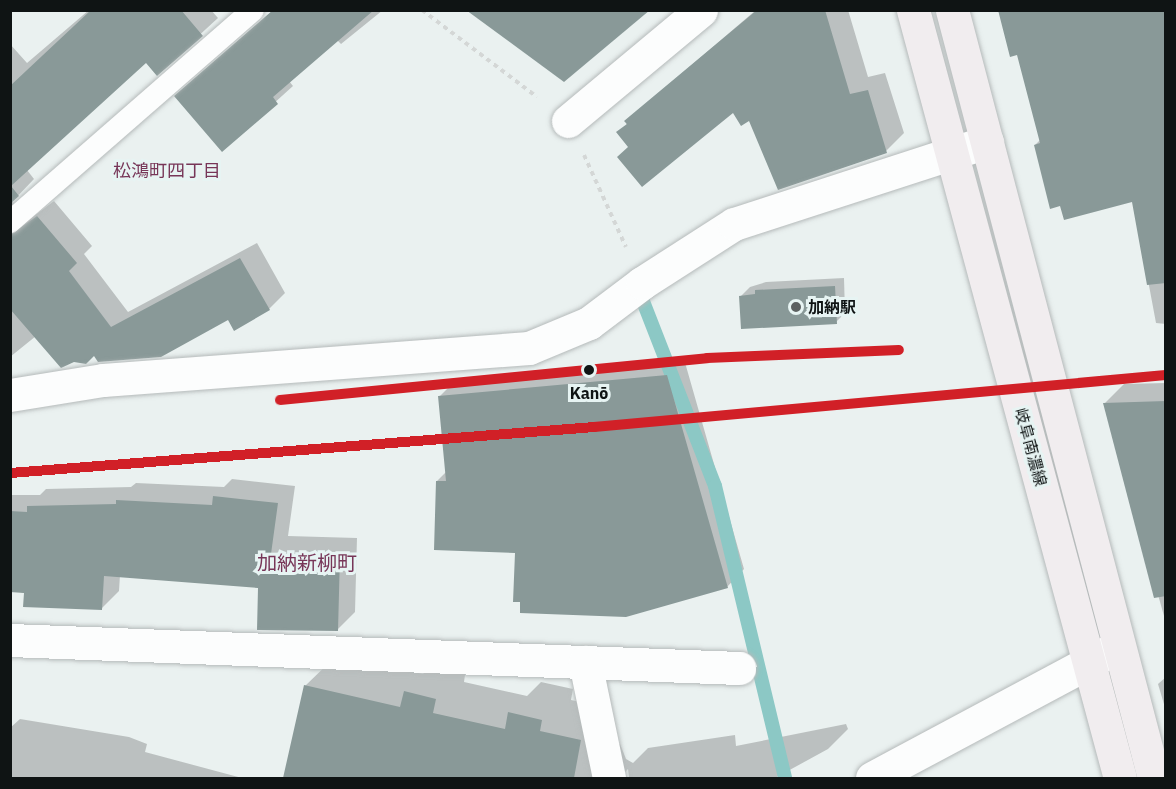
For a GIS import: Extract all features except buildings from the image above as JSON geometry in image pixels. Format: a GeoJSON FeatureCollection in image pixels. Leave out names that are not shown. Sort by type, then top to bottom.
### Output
{"type":"FeatureCollection","features":[{"type":"Feature","properties":{"kind":"main road","name":"岐阜南濃線"},"geometry":{"type":"LineString","coordinates":[[913,10],[1087,663],[1120,778]]}},
{"type":"Feature","properties":{"kind":"main road","name":"岐阜南濃線"},"geometry":{"type":"LineString","coordinates":[[952,10],[1154,778]]}},
{"type":"Feature","properties":{"kind":"street"},"geometry":{"type":"LineString","coordinates":[[568,121],[701,10]]}},
{"type":"Feature","properties":{"kind":"street"},"geometry":{"type":"LineString","coordinates":[[10,395],[103,380],[529,348],[589,323],[642,283],[734,224],[987,142]]}},
{"type":"Feature","properties":{"kind":"street"},"geometry":{"type":"LineString","coordinates":[[10,640],[739,668]]}},
{"type":"Feature","properties":{"kind":"street"},"geometry":{"type":"LineString","coordinates":[[872,778],[1118,647]]}},
{"type":"Feature","properties":{"kind":"street"},"geometry":{"type":"LineString","coordinates":[[585,662],[609,778]]}},
{"type":"Feature","properties":{"kind":"lane"},"geometry":{"type":"LineString","coordinates":[[10,222],[253,10]]}},
{"type":"Feature","properties":{"kind":"waterway"},"geometry":{"type":"LineString","coordinates":[[639,291],[715,486],[785,778]]}},
{"type":"Feature","properties":{"kind":"transit line"},"geometry":{"type":"LineString","coordinates":[[280,400],[707,358],[899,350]]}},
{"type":"Feature","properties":{"kind":"transit line"},"geometry":{"type":"LineString","coordinates":[[10,473],[594,427],[1166,375]]}},
{"type":"Feature","properties":{"kind":"place","name":"加納駅"},"geometry":{"type":"Point","coordinates":[796,307]}},
{"type":"Feature","properties":{"kind":"place","name":"Kanō"},"geometry":{"type":"Point","coordinates":[589,370]}},
{"type":"Feature","properties":{"kind":"district","name":"松鴻町四丁目"},"geometry":{"type":"Point","coordinates":[167,171]}},
{"type":"Feature","properties":{"kind":"district","name":"加納新柳町"},"geometry":{"type":"Point","coordinates":[307,562]}}]}
